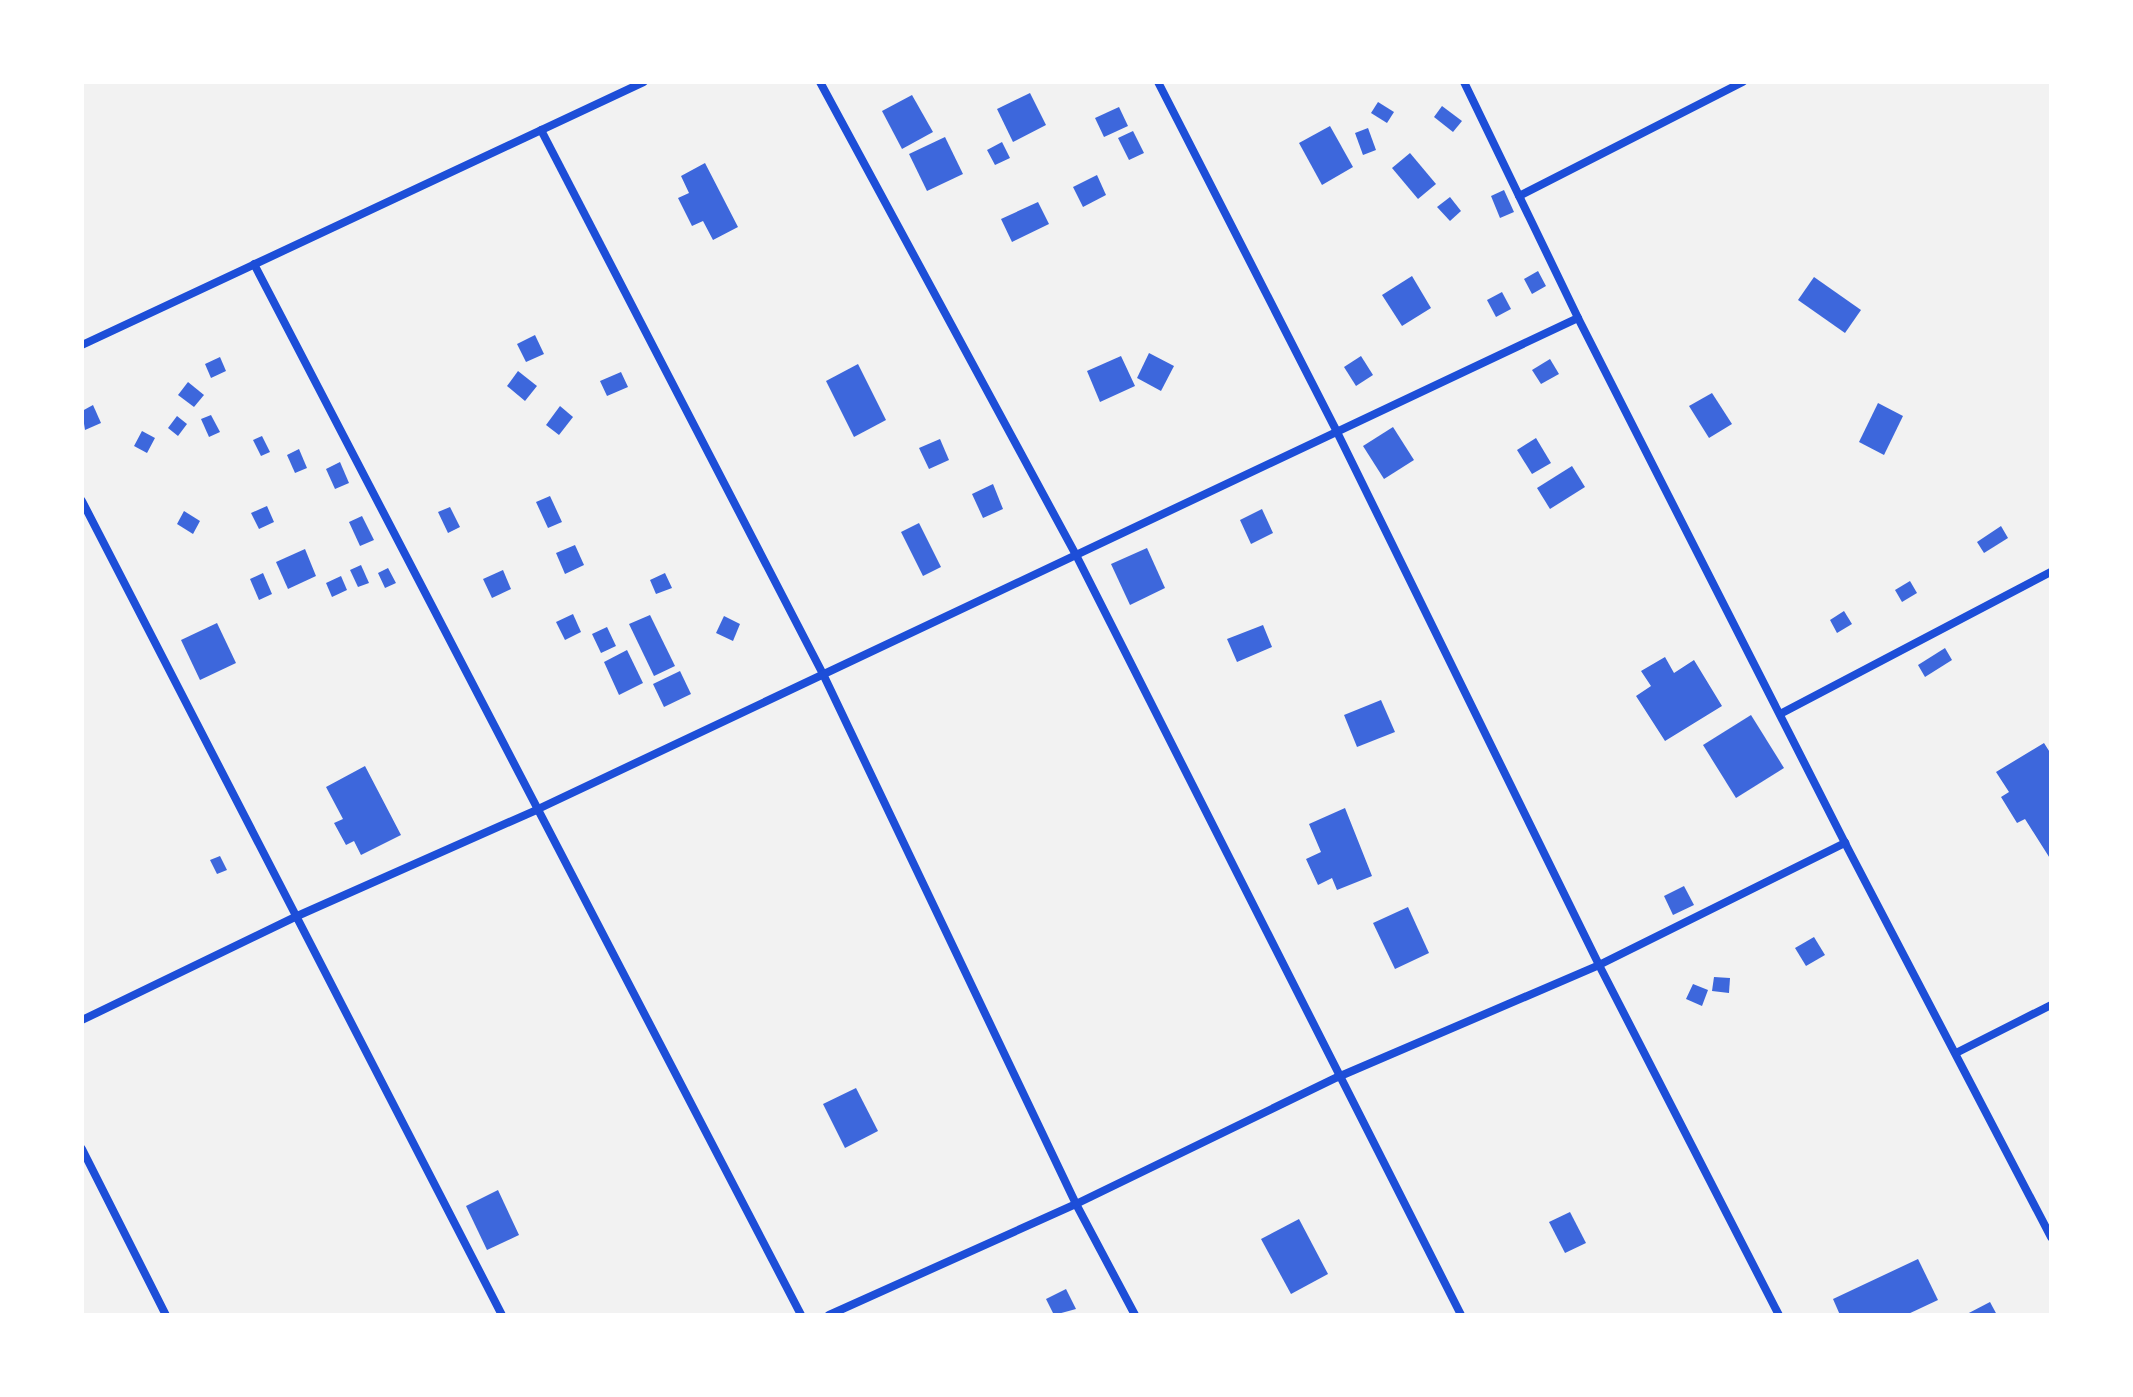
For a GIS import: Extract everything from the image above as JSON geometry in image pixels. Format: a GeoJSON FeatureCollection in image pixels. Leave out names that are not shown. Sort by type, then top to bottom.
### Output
{"type":"FeatureCollection","features":[{"type":"Feature","properties":{"kind":"street"},"geometry":{"type":"LineString","coordinates":[[82,345],[644,82]]}},
{"type":"Feature","properties":{"kind":"street"},"geometry":{"type":"LineString","coordinates":[[820,82],[1076,555],[1461,1315]]}},
{"type":"Feature","properties":{"kind":"street"},"geometry":{"type":"LineString","coordinates":[[1158,82],[1337,432],[1599,965],[1779,1315]]}},
{"type":"Feature","properties":{"kind":"street"},"geometry":{"type":"LineString","coordinates":[[1464,82],[1578,318],[1782,713],[1845,843],[2051,1237]]}},
{"type":"Feature","properties":{"kind":"street"},"geometry":{"type":"LineString","coordinates":[[1519,196],[1743,82]]}},
{"type":"Feature","properties":{"kind":"street"},"geometry":{"type":"LineString","coordinates":[[541,130],[823,674],[1076,1204],[1135,1315]]}},
{"type":"Feature","properties":{"kind":"street"},"geometry":{"type":"LineString","coordinates":[[254,264],[801,1315]]}},
{"type":"Feature","properties":{"kind":"street"},"geometry":{"type":"LineString","coordinates":[[82,1020],[295,917],[536,810],[1578,318]]}},
{"type":"Feature","properties":{"kind":"street"},"geometry":{"type":"LineString","coordinates":[[82,501],[502,1315]]}},
{"type":"Feature","properties":{"kind":"street"},"geometry":{"type":"LineString","coordinates":[[1782,713],[2051,572]]}},
{"type":"Feature","properties":{"kind":"street"},"geometry":{"type":"LineString","coordinates":[[829,1315],[1076,1204],[1338,1077],[1599,965],[1845,843]]}},
{"type":"Feature","properties":{"kind":"street"},"geometry":{"type":"LineString","coordinates":[[1956,1053],[2051,1005]]}},
{"type":"Feature","properties":{"kind":"street"},"geometry":{"type":"LineString","coordinates":[[82,1149],[166,1315]]}},
{"type":"Feature","properties":{"kind":"building"},"geometry":{"type":"Polygon","coordinates":[[[1030,93],[1046,125],[1013,142],[997,109],[1030,93]]]}},
{"type":"Feature","properties":{"kind":"building"},"geometry":{"type":"Polygon","coordinates":[[[912,95],[933,132],[902,149],[882,111],[912,95]]]}},
{"type":"Feature","properties":{"kind":"building"},"geometry":{"type":"Polygon","coordinates":[[[1378,102],[1394,112],[1387,123],[1371,113],[1378,102]]]}},
{"type":"Feature","properties":{"kind":"building"},"geometry":{"type":"Polygon","coordinates":[[[1442,106],[1462,121],[1453,132],[1434,117],[1442,106]]]}},
{"type":"Feature","properties":{"kind":"building"},"geometry":{"type":"Polygon","coordinates":[[[1119,107],[1128,126],[1104,137],[1095,118],[1119,107]]]}},
{"type":"Feature","properties":{"kind":"building"},"geometry":{"type":"Polygon","coordinates":[[[1330,126],[1353,167],[1322,185],[1299,143],[1330,126]]]}},
{"type":"Feature","properties":{"kind":"building"},"geometry":{"type":"Polygon","coordinates":[[[1368,128],[1376,150],[1363,155],[1355,133],[1368,128]]]}},
{"type":"Feature","properties":{"kind":"building"},"geometry":{"type":"Polygon","coordinates":[[[1133,131],[1144,153],[1129,160],[1118,138],[1133,131]]]}},
{"type":"Feature","properties":{"kind":"building"},"geometry":{"type":"Polygon","coordinates":[[[945,137],[963,174],[927,191],[909,154],[945,137]]]}},
{"type":"Feature","properties":{"kind":"building"},"geometry":{"type":"Polygon","coordinates":[[[1002,142],[1010,158],[995,165],[987,150],[1002,142]]]}},
{"type":"Feature","properties":{"kind":"building"},"geometry":{"type":"Polygon","coordinates":[[[1410,153],[1436,184],[1418,199],[1392,168],[1410,153]]]}},
{"type":"Feature","properties":{"kind":"building"},"geometry":{"type":"Polygon","coordinates":[[[705,163],[738,227],[713,240],[703,221],[692,226],[678,198],[689,193],[681,176],[705,163]]]}},
{"type":"Feature","properties":{"kind":"building"},"geometry":{"type":"Polygon","coordinates":[[[1097,175],[1106,195],[1083,207],[1073,187],[1097,175]]]}},
{"type":"Feature","properties":{"kind":"building"},"geometry":{"type":"Polygon","coordinates":[[[1504,190],[1514,212],[1500,218],[1491,196],[1504,190]]]}},
{"type":"Feature","properties":{"kind":"building"},"geometry":{"type":"Polygon","coordinates":[[[1450,197],[1461,211],[1450,221],[1437,207],[1450,197]]]}},
{"type":"Feature","properties":{"kind":"building"},"geometry":{"type":"Polygon","coordinates":[[[1038,202],[1049,224],[1012,242],[1001,219],[1038,202]]]}},
{"type":"Feature","properties":{"kind":"building"},"geometry":{"type":"Polygon","coordinates":[[[1538,271],[1546,286],[1532,294],[1524,279],[1538,271]]]}},
{"type":"Feature","properties":{"kind":"building"},"geometry":{"type":"Polygon","coordinates":[[[1412,276],[1431,308],[1402,326],[1382,295],[1412,276]]]}},
{"type":"Feature","properties":{"kind":"building"},"geometry":{"type":"Polygon","coordinates":[[[1814,277],[1861,310],[1845,333],[1798,300],[1814,277]]]}},
{"type":"Feature","properties":{"kind":"building"},"geometry":{"type":"Polygon","coordinates":[[[1502,292],[1511,309],[1496,317],[1487,300],[1502,292]]]}},
{"type":"Feature","properties":{"kind":"building"},"geometry":{"type":"Polygon","coordinates":[[[535,335],[544,354],[526,362],[517,344],[535,335]]]}},
{"type":"Feature","properties":{"kind":"building"},"geometry":{"type":"Polygon","coordinates":[[[1149,353],[1174,366],[1161,391],[1137,378],[1149,353]]]}},
{"type":"Feature","properties":{"kind":"building"},"geometry":{"type":"Polygon","coordinates":[[[1121,356],[1135,386],[1100,402],[1087,371],[1121,356]]]}},
{"type":"Feature","properties":{"kind":"building"},"geometry":{"type":"Polygon","coordinates":[[[1361,356],[1373,375],[1356,386],[1344,367],[1361,356]]]}},
{"type":"Feature","properties":{"kind":"building"},"geometry":{"type":"Polygon","coordinates":[[[220,357],[226,371],[211,378],[205,364],[220,357]]]}},
{"type":"Feature","properties":{"kind":"building"},"geometry":{"type":"Polygon","coordinates":[[[1550,359],[1559,374],[1541,384],[1532,370],[1550,359]]]}},
{"type":"Feature","properties":{"kind":"building"},"geometry":{"type":"Polygon","coordinates":[[[858,364],[886,420],[854,437],[826,381],[858,364]]]}},
{"type":"Feature","properties":{"kind":"building"},"geometry":{"type":"Polygon","coordinates":[[[518,371],[537,386],[525,401],[507,386],[518,371]]]}},
{"type":"Feature","properties":{"kind":"building"},"geometry":{"type":"Polygon","coordinates":[[[621,372],[628,387],[607,396],[600,381],[621,372]]]}},
{"type":"Feature","properties":{"kind":"building"},"geometry":{"type":"Polygon","coordinates":[[[188,382],[204,395],[194,407],[178,395],[188,382]]]}},
{"type":"Feature","properties":{"kind":"building"},"geometry":{"type":"Polygon","coordinates":[[[1712,393],[1732,424],[1709,438],[1689,406],[1712,393]]]}},
{"type":"Feature","properties":{"kind":"building"},"geometry":{"type":"Polygon","coordinates":[[[1878,403],[1903,416],[1884,455],[1859,442],[1878,403]]]}},
{"type":"Feature","properties":{"kind":"building"},"geometry":{"type":"Polygon","coordinates":[[[93,405],[101,423],[85,430],[82,411],[93,405]]]}},
{"type":"Feature","properties":{"kind":"building"},"geometry":{"type":"Polygon","coordinates":[[[560,406],[573,417],[559,435],[546,425],[560,406]]]}},
{"type":"Feature","properties":{"kind":"building"},"geometry":{"type":"Polygon","coordinates":[[[211,415],[220,432],[209,437],[201,419],[211,415]]]}},
{"type":"Feature","properties":{"kind":"building"},"geometry":{"type":"Polygon","coordinates":[[[177,416],[187,424],[178,436],[168,428],[177,416]]]}},
{"type":"Feature","properties":{"kind":"building"},"geometry":{"type":"Polygon","coordinates":[[[1393,427],[1414,460],[1384,479],[1363,446],[1393,427]]]}},
{"type":"Feature","properties":{"kind":"building"},"geometry":{"type":"Polygon","coordinates":[[[142,431],[155,438],[147,453],[134,446],[142,431]]]}},
{"type":"Feature","properties":{"kind":"building"},"geometry":{"type":"Polygon","coordinates":[[[262,436],[270,452],[261,456],[253,440],[262,436]]]}},
{"type":"Feature","properties":{"kind":"building"},"geometry":{"type":"Polygon","coordinates":[[[1536,438],[1551,463],[1532,474],[1517,450],[1536,438]]]}},
{"type":"Feature","properties":{"kind":"building"},"geometry":{"type":"Polygon","coordinates":[[[940,439],[949,460],[929,469],[919,448],[940,439]]]}},
{"type":"Feature","properties":{"kind":"building"},"geometry":{"type":"Polygon","coordinates":[[[299,449],[307,468],[295,473],[287,455],[299,449]]]}},
{"type":"Feature","properties":{"kind":"building"},"geometry":{"type":"Polygon","coordinates":[[[340,462],[349,483],[335,489],[326,469],[340,462]]]}},
{"type":"Feature","properties":{"kind":"building"},"geometry":{"type":"Polygon","coordinates":[[[1572,466],[1585,487],[1550,509],[1537,488],[1572,466]]]}},
{"type":"Feature","properties":{"kind":"building"},"geometry":{"type":"Polygon","coordinates":[[[993,484],[1003,509],[983,518],[972,494],[993,484]]]}},
{"type":"Feature","properties":{"kind":"building"},"geometry":{"type":"Polygon","coordinates":[[[550,496],[562,522],[548,528],[536,502],[550,496]]]}},
{"type":"Feature","properties":{"kind":"building"},"geometry":{"type":"Polygon","coordinates":[[[267,506],[274,522],[259,529],[251,513],[267,506]]]}},
{"type":"Feature","properties":{"kind":"building"},"geometry":{"type":"Polygon","coordinates":[[[450,507],[460,527],[448,533],[438,512],[450,507]]]}},
{"type":"Feature","properties":{"kind":"building"},"geometry":{"type":"Polygon","coordinates":[[[1262,509],[1273,533],[1251,544],[1240,520],[1262,509]]]}},
{"type":"Feature","properties":{"kind":"building"},"geometry":{"type":"Polygon","coordinates":[[[184,511],[200,521],[193,534],[177,524],[184,511]]]}},
{"type":"Feature","properties":{"kind":"building"},"geometry":{"type":"Polygon","coordinates":[[[362,516],[374,540],[360,546],[349,522],[362,516]]]}},
{"type":"Feature","properties":{"kind":"building"},"geometry":{"type":"Polygon","coordinates":[[[919,523],[941,567],[923,576],[901,532],[919,523]]]}},
{"type":"Feature","properties":{"kind":"building"},"geometry":{"type":"Polygon","coordinates":[[[2001,526],[2008,538],[1984,553],[1977,542],[2001,526]]]}},
{"type":"Feature","properties":{"kind":"building"},"geometry":{"type":"Polygon","coordinates":[[[575,545],[584,565],[565,574],[556,553],[575,545]]]}},
{"type":"Feature","properties":{"kind":"building"},"geometry":{"type":"Polygon","coordinates":[[[1147,548],[1165,588],[1130,605],[1111,564],[1147,548]]]}},
{"type":"Feature","properties":{"kind":"building"},"geometry":{"type":"Polygon","coordinates":[[[305,549],[316,576],[288,589],[276,562],[305,549]]]}},
{"type":"Feature","properties":{"kind":"building"},"geometry":{"type":"Polygon","coordinates":[[[361,565],[369,583],[358,587],[350,570],[361,565]]]}},
{"type":"Feature","properties":{"kind":"building"},"geometry":{"type":"Polygon","coordinates":[[[388,568],[396,583],[385,588],[378,573],[388,568]]]}},
{"type":"Feature","properties":{"kind":"building"},"geometry":{"type":"Polygon","coordinates":[[[503,570],[511,589],[492,598],[483,579],[503,570]]]}},
{"type":"Feature","properties":{"kind":"building"},"geometry":{"type":"Polygon","coordinates":[[[263,573],[272,594],[259,600],[250,579],[263,573]]]}},
{"type":"Feature","properties":{"kind":"building"},"geometry":{"type":"Polygon","coordinates":[[[665,573],[672,588],[656,594],[650,580],[665,573]]]}},
{"type":"Feature","properties":{"kind":"building"},"geometry":{"type":"Polygon","coordinates":[[[341,576],[347,590],[332,597],[326,583],[341,576]]]}},
{"type":"Feature","properties":{"kind":"building"},"geometry":{"type":"Polygon","coordinates":[[[1910,581],[1917,593],[1902,602],[1895,590],[1910,581]]]}},
{"type":"Feature","properties":{"kind":"building"},"geometry":{"type":"Polygon","coordinates":[[[1844,611],[1852,624],[1837,633],[1830,620],[1844,611]]]}},
{"type":"Feature","properties":{"kind":"building"},"geometry":{"type":"Polygon","coordinates":[[[573,614],[581,632],[565,640],[556,622],[573,614]]]}},
{"type":"Feature","properties":{"kind":"building"},"geometry":{"type":"Polygon","coordinates":[[[650,615],[675,666],[654,676],[629,624],[650,615]]]}},
{"type":"Feature","properties":{"kind":"building"},"geometry":{"type":"Polygon","coordinates":[[[724,616],[740,624],[733,641],[716,633],[724,616]]]}},
{"type":"Feature","properties":{"kind":"building"},"geometry":{"type":"Polygon","coordinates":[[[217,623],[236,663],[200,680],[181,640],[217,623]]]}},
{"type":"Feature","properties":{"kind":"building"},"geometry":{"type":"Polygon","coordinates":[[[1263,625],[1272,647],[1237,662],[1227,639],[1263,625]]]}},
{"type":"Feature","properties":{"kind":"building"},"geometry":{"type":"Polygon","coordinates":[[[607,627],[616,646],[601,653],[592,634],[607,627]]]}},
{"type":"Feature","properties":{"kind":"building"},"geometry":{"type":"Polygon","coordinates":[[[1945,648],[1952,660],[1925,677],[1918,665],[1945,648]]]}},
{"type":"Feature","properties":{"kind":"building"},"geometry":{"type":"Polygon","coordinates":[[[627,650],[643,683],[619,695],[604,662],[627,650]]]}},
{"type":"Feature","properties":{"kind":"building"},"geometry":{"type":"Polygon","coordinates":[[[1665,657],[1674,673],[1694,660],[1722,706],[1665,741],[1636,696],[1651,686],[1641,671],[1665,657]]]}},
{"type":"Feature","properties":{"kind":"building"},"geometry":{"type":"Polygon","coordinates":[[[680,671],[691,694],[664,707],[653,684],[680,671]]]}},
{"type":"Feature","properties":{"kind":"building"},"geometry":{"type":"Polygon","coordinates":[[[1381,700],[1395,732],[1357,747],[1344,715],[1381,700]]]}},
{"type":"Feature","properties":{"kind":"building"},"geometry":{"type":"Polygon","coordinates":[[[1751,715],[1784,768],[1736,798],[1703,745],[1751,715]]]}},
{"type":"Feature","properties":{"kind":"building"},"geometry":{"type":"Polygon","coordinates":[[[2044,743],[2051,754],[2051,860],[2025,819],[2017,823],[2001,797],[2009,792],[1996,772],[2044,743]]]}},
{"type":"Feature","properties":{"kind":"building"},"geometry":{"type":"Polygon","coordinates":[[[365,766],[401,835],[361,855],[354,841],[346,845],[334,823],[343,819],[326,787],[365,766]]]}},
{"type":"Feature","properties":{"kind":"building"},"geometry":{"type":"Polygon","coordinates":[[[1345,808],[1372,876],[1337,890],[1332,878],[1318,885],[1306,859],[1321,852],[1309,824],[1345,808]]]}},
{"type":"Feature","properties":{"kind":"building"},"geometry":{"type":"Polygon","coordinates":[[[220,856],[227,870],[217,874],[210,860],[220,856]]]}},
{"type":"Feature","properties":{"kind":"building"},"geometry":{"type":"Polygon","coordinates":[[[1684,886],[1694,905],[1673,915],[1664,896],[1684,886]]]}},
{"type":"Feature","properties":{"kind":"building"},"geometry":{"type":"Polygon","coordinates":[[[1408,907],[1429,953],[1395,969],[1373,923],[1408,907]]]}},
{"type":"Feature","properties":{"kind":"building"},"geometry":{"type":"Polygon","coordinates":[[[1814,937],[1825,955],[1806,966],[1795,948],[1814,937]]]}},
{"type":"Feature","properties":{"kind":"building"},"geometry":{"type":"Polygon","coordinates":[[[1714,977],[1730,978],[1729,993],[1712,991],[1714,977]]]}},
{"type":"Feature","properties":{"kind":"building"},"geometry":{"type":"Polygon","coordinates":[[[1693,984],[1708,990],[1702,1006],[1686,999],[1693,984]]]}},
{"type":"Feature","properties":{"kind":"building"},"geometry":{"type":"Polygon","coordinates":[[[856,1088],[878,1131],[845,1148],[823,1104],[856,1088]]]}},
{"type":"Feature","properties":{"kind":"building"},"geometry":{"type":"Polygon","coordinates":[[[498,1190],[519,1235],[487,1250],[466,1206],[498,1190]]]}},
{"type":"Feature","properties":{"kind":"building"},"geometry":{"type":"Polygon","coordinates":[[[1570,1212],[1586,1243],[1565,1253],[1549,1222],[1570,1212]]]}},
{"type":"Feature","properties":{"kind":"building"},"geometry":{"type":"Polygon","coordinates":[[[1299,1219],[1328,1274],[1291,1294],[1261,1239],[1299,1219]]]}},
{"type":"Feature","properties":{"kind":"building"},"geometry":{"type":"Polygon","coordinates":[[[1918,1259],[1938,1300],[1906,1315],[1840,1315],[1833,1299],[1918,1259]]]}},
{"type":"Feature","properties":{"kind":"building"},"geometry":{"type":"Polygon","coordinates":[[[1066,1289],[1076,1309],[1054,1315],[1046,1299],[1066,1289]]]}},
{"type":"Feature","properties":{"kind":"building"},"geometry":{"type":"Polygon","coordinates":[[[1990,1302],[1997,1315],[1965,1315],[1990,1302]]]}}]}
